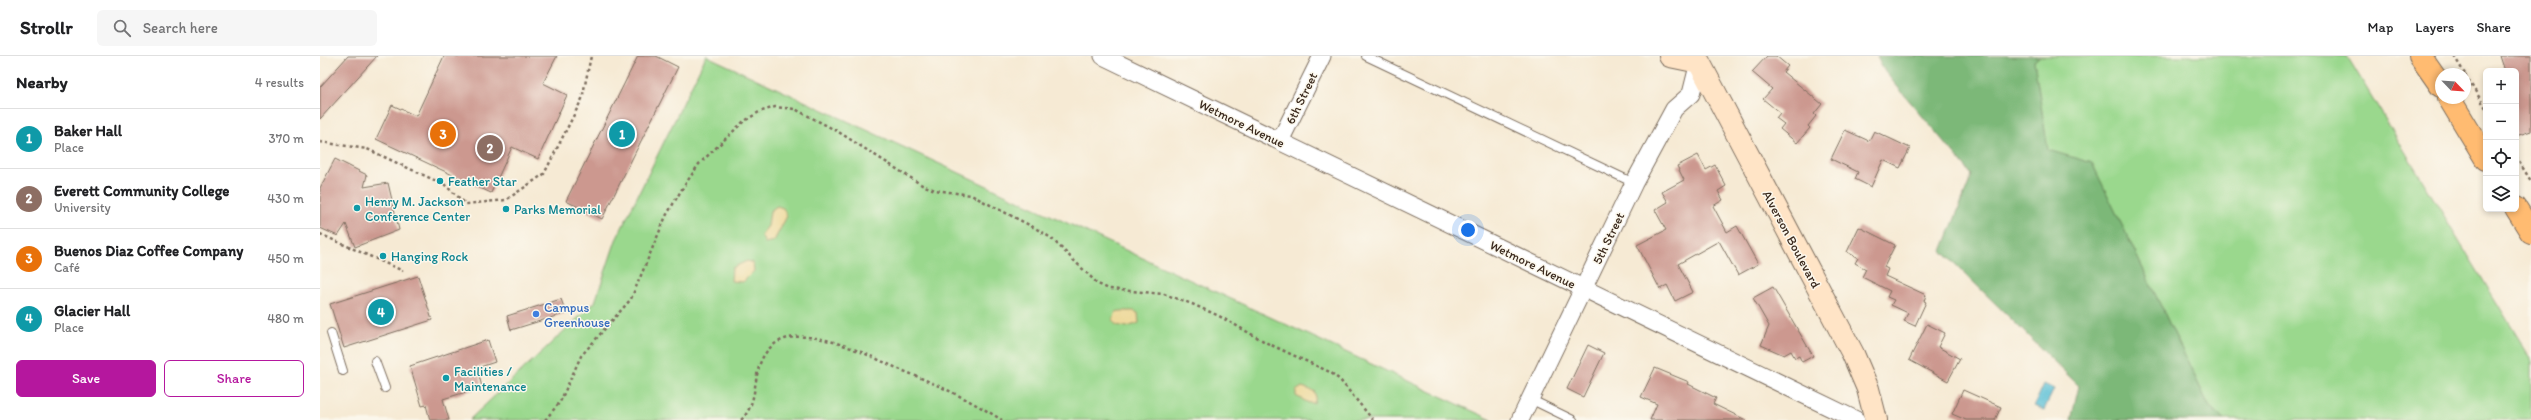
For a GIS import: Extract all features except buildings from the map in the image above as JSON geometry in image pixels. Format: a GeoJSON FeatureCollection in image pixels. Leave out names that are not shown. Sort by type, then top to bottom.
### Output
{"type":"FeatureCollection","features":[{"type":"Feature","properties":{"kind":"main road"},"geometry":{"type":"LineString","coordinates":[[1670,56],[1699,62]]}},
{"type":"Feature","properties":{"kind":"main road"},"geometry":{"type":"LineString","coordinates":[[2420,56],[2435,77]]}},
{"type":"Feature","properties":{"kind":"main road","name":"Alverson Boulevard"},"geometry":{"type":"LineString","coordinates":[[1699,62],[1853,354],[1868,389],[1876,420]]}},
{"type":"Feature","properties":{"kind":"main road"},"geometry":{"type":"LineString","coordinates":[[2453,104],[2483,154]]}},
{"type":"Feature","properties":{"kind":"main road"},"geometry":{"type":"LineString","coordinates":[[2518,212],[2531,232]]}},
{"type":"Feature","properties":{"kind":"street","name":"Wetmore Avenue"},"geometry":{"type":"LineString","coordinates":[[1103,56],[1856,420]]}},
{"type":"Feature","properties":{"kind":"street","name":"6th Street"},"geometry":{"type":"LineString","coordinates":[[1280,141],[1322,56]]}},
{"type":"Feature","properties":{"kind":"street","name":"5th Street"},"geometry":{"type":"LineString","coordinates":[[1520,420],[1634,183],[1674,109],[1691,94],[1699,62]]}},
{"type":"Feature","properties":{"kind":"lane"},"geometry":{"type":"LineString","coordinates":[[1366,56],[1634,183]]}},
{"type":"Feature","properties":{"kind":"lane"},"geometry":{"type":"LineString","coordinates":[[331,333],[343,371]]}},
{"type":"Feature","properties":{"kind":"lane"},"geometry":{"type":"LineString","coordinates":[[375,361],[385,388]]}},
{"type":"Feature","properties":{"kind":"lane"},"geometry":{"type":"LineString","coordinates":[[1530,399],[1573,420]]}},
{"type":"Feature","properties":{"kind":"path"},"geometry":{"type":"LineString","coordinates":[[320,142],[367,149],[445,185],[466,204],[506,200],[544,174],[582,99],[591,56]]}},
{"type":"Feature","properties":{"kind":"path"},"geometry":{"type":"LineString","coordinates":[[2454,56],[2461,68]]}},
{"type":"Feature","properties":{"kind":"path"},"geometry":{"type":"LineString","coordinates":[[2471,84],[2484,104]]}},
{"type":"Feature","properties":{"kind":"path"},"geometry":{"type":"LineString","coordinates":[[546,420],[560,402],[581,356],[631,299],[666,216],[700,164],[743,122],[759,112],[783,107],[807,114],[922,185],[935,190],[971,195],[1035,228],[1051,238],[1098,284],[1109,289],[1164,294],[1192,304],[1219,316],[1269,344],[1330,372],[1340,380],[1373,420]]}},
{"type":"Feature","properties":{"kind":"path"},"geometry":{"type":"LineString","coordinates":[[2519,162],[2531,181]]}},
{"type":"Feature","properties":{"kind":"path"},"geometry":{"type":"LineString","coordinates":[[320,234],[403,272]]}},
{"type":"Feature","properties":{"kind":"path"},"geometry":{"type":"LineString","coordinates":[[741,420],[748,414],[754,401],[762,361],[767,350],[780,340],[816,338],[838,343],[936,383],[1002,420]]}},
{"type":"Feature","properties":{"kind":"green space"},"geometry":{"type":"Polygon","coordinates":[[[706,56],[1492,420],[469,420],[595,302],[616,240],[706,56]]]}},
{"type":"Feature","properties":{"kind":"green space"},"geometry":{"type":"Polygon","coordinates":[[[1877,56],[2040,56],[2034,61],[2048,150],[2092,163],[2209,406],[2224,420],[2071,420],[2079,386],[1942,251],[1972,175],[1885,72],[1877,56]]]}},
{"type":"Feature","properties":{"kind":"green space"},"geometry":{"type":"Polygon","coordinates":[[[2040,56],[2347,56],[2531,359],[2531,420],[2224,420],[2209,406],[2092,163],[2048,151],[2034,61],[2040,56]]]}},
{"type":"Feature","properties":{"kind":"sand"},"geometry":{"type":"Polygon","coordinates":[[[777,206],[783,208],[787,216],[774,241],[765,243],[761,235],[768,226],[770,211],[777,206]]]}},
{"type":"Feature","properties":{"kind":"sand"},"geometry":{"type":"Polygon","coordinates":[[[747,261],[753,263],[754,271],[743,282],[731,281],[732,268],[747,261]]]}},
{"type":"Feature","properties":{"kind":"sand"},"geometry":{"type":"Polygon","coordinates":[[[1134,311],[1138,313],[1139,323],[1127,327],[1116,325],[1113,319],[1116,312],[1134,311]]]}},
{"type":"Feature","properties":{"kind":"sand"},"geometry":{"type":"Polygon","coordinates":[[[1302,387],[1314,391],[1316,397],[1314,403],[1309,403],[1296,396],[1296,391],[1302,387]]]}},
{"type":"Feature","properties":{"kind":"water"},"geometry":{"type":"Polygon","coordinates":[[[2044,384],[2054,389],[2044,410],[2034,406],[2044,384]]]}},
{"type":"Feature","properties":{"kind":"place","name":"Buenos Diaz Coffee Company"},"geometry":{"type":"Point","coordinates":[443,134]}},
{"type":"Feature","properties":{"kind":"place","name":"Baker Hall"},"geometry":{"type":"Point","coordinates":[622,134]}},
{"type":"Feature","properties":{"kind":"place","name":"Everett Community College"},"geometry":{"type":"Point","coordinates":[490,148]}},
{"type":"Feature","properties":{"kind":"place","name":"Feather Star"},"geometry":{"type":"Point","coordinates":[440,181]}},
{"type":"Feature","properties":{"kind":"place","name":"Henry M. Jackson Conference Center"},"geometry":{"type":"Point","coordinates":[357,208]}},
{"type":"Feature","properties":{"kind":"place","name":"Parks Memorial"},"geometry":{"type":"Point","coordinates":[506,209]}},
{"type":"Feature","properties":{"kind":"place","name":"Hanging Rock"},"geometry":{"type":"Point","coordinates":[383,256]}},
{"type":"Feature","properties":{"kind":"place","name":"Glacier Hall"},"geometry":{"type":"Point","coordinates":[381,312]}},
{"type":"Feature","properties":{"kind":"place","name":"Campus Greenhouse"},"geometry":{"type":"Point","coordinates":[536,314]}},
{"type":"Feature","properties":{"kind":"place","name":"Facilities / Maintenance"},"geometry":{"type":"Point","coordinates":[446,378]}}]}
